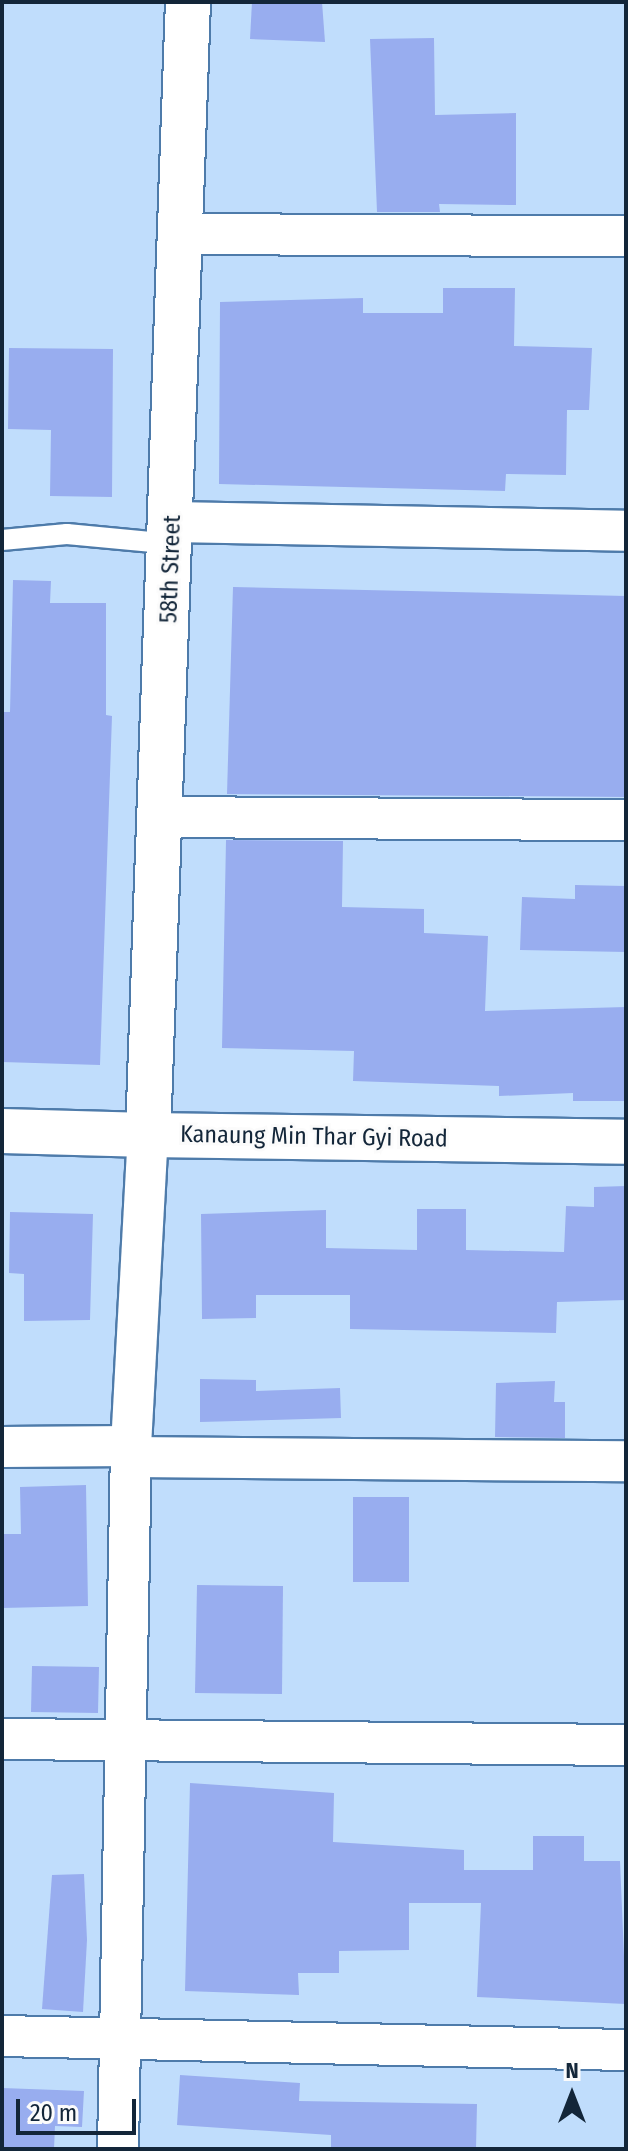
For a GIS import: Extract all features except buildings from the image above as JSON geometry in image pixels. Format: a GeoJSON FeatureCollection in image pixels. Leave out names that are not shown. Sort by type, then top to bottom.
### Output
{"type":"FeatureCollection","features":[{"type":"Feature","properties":{"kind":"main road","name":"58th Street"},"geometry":{"type":"LineString","coordinates":[[148,1135],[184,234],[188,2]]}},
{"type":"Feature","properties":{"kind":"main road","name":"Kanaung Min Thar Gyi Road"},"geometry":{"type":"LineString","coordinates":[[2,1131],[626,1142]]}},
{"type":"Feature","properties":{"kind":"street"},"geometry":{"type":"LineString","coordinates":[[184,234],[626,236]]}},
{"type":"Feature","properties":{"kind":"street"},"geometry":{"type":"LineString","coordinates":[[173,533],[626,531]]}},
{"type":"Feature","properties":{"kind":"street"},"geometry":{"type":"LineString","coordinates":[[163,817],[626,820]]}},
{"type":"Feature","properties":{"kind":"street"},"geometry":{"type":"LineString","coordinates":[[118,2149],[122,2039],[122,1743],[131,1452],[148,1135]]}},
{"type":"Feature","properties":{"kind":"street"},"geometry":{"type":"LineString","coordinates":[[2,1447],[626,1461]]}},
{"type":"Feature","properties":{"kind":"street"},"geometry":{"type":"LineString","coordinates":[[2,1739],[122,1743],[626,1745]]}},
{"type":"Feature","properties":{"kind":"street"},"geometry":{"type":"LineString","coordinates":[[2,2036],[626,2050]]}},
{"type":"Feature","properties":{"kind":"lane"},"geometry":{"type":"LineString","coordinates":[[2,540],[67,534],[173,533]]}}]}
